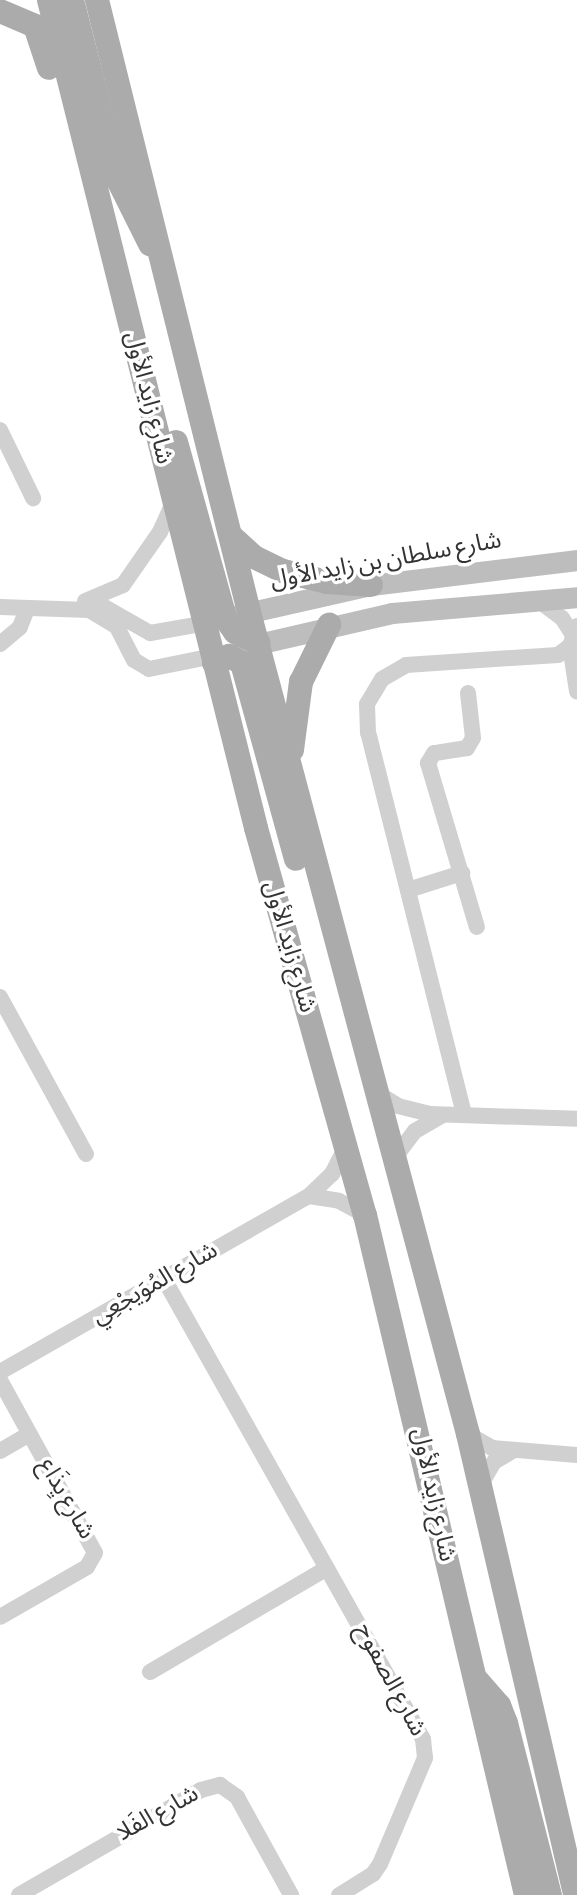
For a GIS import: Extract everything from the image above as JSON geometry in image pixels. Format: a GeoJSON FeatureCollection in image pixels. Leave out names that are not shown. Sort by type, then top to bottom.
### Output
{"type":"FeatureCollection","features":[{"type":"Feature","properties":{"kind":"main road","name":"شارع زايد الأول"},"geometry":{"type":"LineString","coordinates":[[48,0],[174,501],[215,621],[213,660],[365,1215],[526,1895]]}},
{"type":"Feature","properties":{"kind":"main road"},"geometry":{"type":"LineString","coordinates":[[72,0],[118,180],[138,225],[164,265]]}},
{"type":"Feature","properties":{"kind":"main road","name":"شارع زايد الأول"},"geometry":{"type":"LineString","coordinates":[[97,0],[290,771],[396,1156],[468,1434],[556,1826],[575,1895]]}},
{"type":"Feature","properties":{"kind":"main road"},"geometry":{"type":"LineString","coordinates":[[0,12],[23,17],[35,26],[55,79],[73,101]]}},
{"type":"Feature","properties":{"kind":"main road"},"geometry":{"type":"LineString","coordinates":[[135,349],[166,402],[215,621],[259,643]]}},
{"type":"Feature","properties":{"kind":"main road"},"geometry":{"type":"LineString","coordinates":[[232,537],[254,557],[283,570],[327,582],[371,585]]}},
{"type":"Feature","properties":{"kind":"main road","name":"شارع سلطان بن زايد الأول"},"geometry":{"type":"LineString","coordinates":[[215,621],[371,585],[577,560]]}},
{"type":"Feature","properties":{"kind":"main road"},"geometry":{"type":"LineString","coordinates":[[213,660],[259,643],[329,625],[392,613],[577,597]]}},
{"type":"Feature","properties":{"kind":"main road"},"geometry":{"type":"LineString","coordinates":[[290,771],[301,682],[329,625]]}},
{"type":"Feature","properties":{"kind":"main road"},"geometry":{"type":"LineString","coordinates":[[213,660],[229,656],[242,663],[301,877],[332,927]]}},
{"type":"Feature","properties":{"kind":"main road"},"geometry":{"type":"LineString","coordinates":[[473,1676],[488,1689],[506,1723],[550,1895]]}},
{"type":"Feature","properties":{"kind":"main road"},"geometry":{"type":"LineString","coordinates":[[556,1826],[577,1872]]}},
{"type":"Feature","properties":{"kind":"main road"},"geometry":{"type":"LineString","coordinates":[[508,1895],[512,1840]]}},
{"type":"Feature","properties":{"kind":"street"},"geometry":{"type":"LineString","coordinates":[[0,430],[33,498]]}},
{"type":"Feature","properties":{"kind":"street"},"geometry":{"type":"LineString","coordinates":[[27,609],[84,602],[123,585],[160,532],[174,501]]}},
{"type":"Feature","properties":{"kind":"street"},"geometry":{"type":"LineString","coordinates":[[538,600],[562,618],[573,636],[577,691]]}},
{"type":"Feature","properties":{"kind":"street"},"geometry":{"type":"LineString","coordinates":[[84,602],[106,607],[150,633],[215,621]]}},
{"type":"Feature","properties":{"kind":"street"},"geometry":{"type":"LineString","coordinates":[[0,607],[89,610],[117,627],[134,660],[149,669],[213,660]]}},
{"type":"Feature","properties":{"kind":"street"},"geometry":{"type":"LineString","coordinates":[[0,644],[20,627],[27,609]]}},
{"type":"Feature","properties":{"kind":"street"},"geometry":{"type":"LineString","coordinates":[[464,1114],[366,719],[373,691],[382,680],[406,665],[558,655],[573,636]]}},
{"type":"Feature","properties":{"kind":"street"},"geometry":{"type":"LineString","coordinates":[[468,693],[473,738],[467,748],[434,753],[428,762],[477,927]]}},
{"type":"Feature","properties":{"kind":"street"},"geometry":{"type":"LineString","coordinates":[[408,890],[462,873]]}},
{"type":"Feature","properties":{"kind":"street"},"geometry":{"type":"LineString","coordinates":[[0,997],[86,1154]]}},
{"type":"Feature","properties":{"kind":"street"},"geometry":{"type":"LineString","coordinates":[[379,1094],[408,1110],[443,1115],[577,1119]]}},
{"type":"Feature","properties":{"kind":"street"},"geometry":{"type":"LineString","coordinates":[[396,1156],[415,1131],[443,1115]]}},
{"type":"Feature","properties":{"kind":"street","name":"شارع المُوَيجْعِي"},"geometry":{"type":"LineString","coordinates":[[0,1372],[309,1196],[332,1174],[346,1146]]}},
{"type":"Feature","properties":{"kind":"street"},"geometry":{"type":"LineString","coordinates":[[309,1196],[339,1201],[365,1215]]}},
{"type":"Feature","properties":{"kind":"street","name":"شارع الصفوح"},"geometry":{"type":"LineString","coordinates":[[164,1279],[420,1730],[425,1749],[380,1864],[373,1874],[339,1895]]}},
{"type":"Feature","properties":{"kind":"street","name":"شارع يِذَاع"},"geometry":{"type":"LineString","coordinates":[[0,1380],[93,1546],[94,1559],[0,1616]]}},
{"type":"Feature","properties":{"kind":"street"},"geometry":{"type":"LineString","coordinates":[[0,1451],[29,1434]]}},
{"type":"Feature","properties":{"kind":"street"},"geometry":{"type":"LineString","coordinates":[[468,1434],[484,1445],[512,1451],[577,1455]]}},
{"type":"Feature","properties":{"kind":"street"},"geometry":{"type":"LineString","coordinates":[[480,1486],[494,1462],[512,1451]]}},
{"type":"Feature","properties":{"kind":"street"},"geometry":{"type":"LineString","coordinates":[[150,1672],[327,1568]]}},
{"type":"Feature","properties":{"kind":"street","name":"شارع الفَلا"},"geometry":{"type":"LineString","coordinates":[[19,1895],[201,1790],[220,1785],[237,1797],[291,1895]]}}]}
